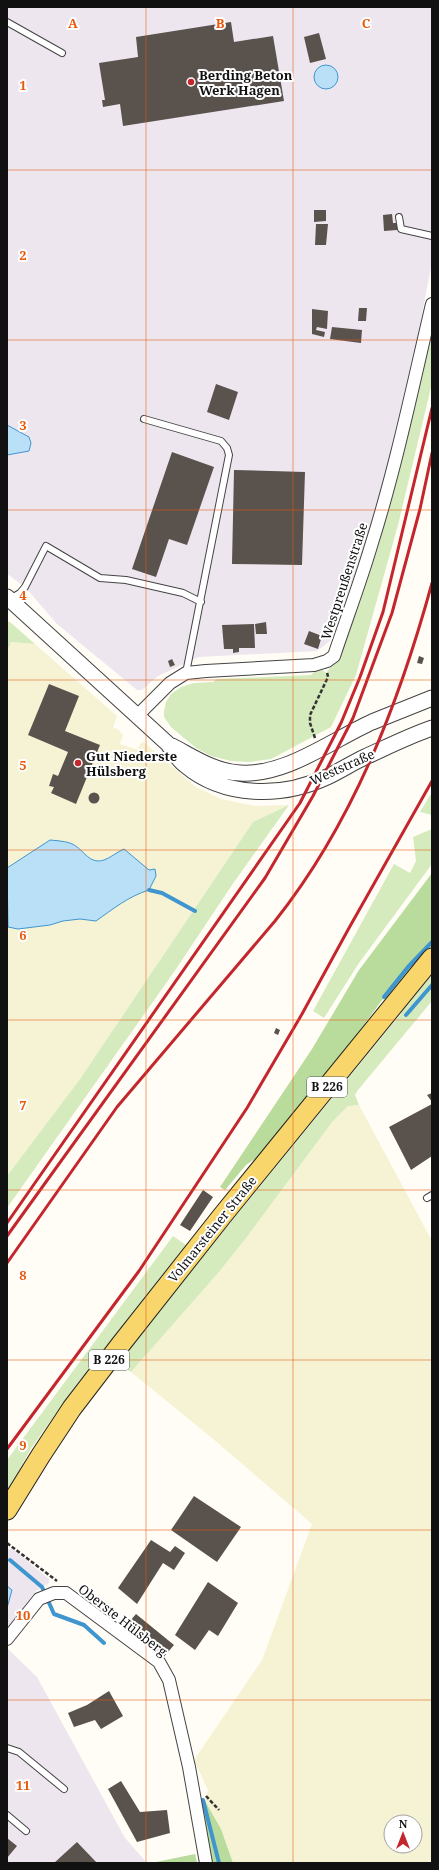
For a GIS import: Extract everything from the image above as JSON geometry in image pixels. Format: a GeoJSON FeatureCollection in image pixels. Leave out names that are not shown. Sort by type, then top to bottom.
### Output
{"type":"FeatureCollection","features":[{"type":"Feature","properties":{"kind":"main road","name":"Volmarsteiner Straße"},"geometry":{"type":"LineString","coordinates":[[7,1510],[72,1408],[121,1344],[222,1216],[432,958]]}},
{"type":"Feature","properties":{"kind":"street","name":"Westpreußenstraße"},"geometry":{"type":"LineString","coordinates":[[327,662],[334,656],[371,547],[410,401],[432,304]]}},
{"type":"Feature","properties":{"kind":"street","name":"Weststraße"},"geometry":{"type":"LineString","coordinates":[[8,599],[168,744],[184,764],[208,780],[239,790],[253,792],[275,791],[326,778],[396,742],[432,728]]}},
{"type":"Feature","properties":{"kind":"street"},"geometry":{"type":"LineString","coordinates":[[137,716],[170,684],[186,674],[206,671],[314,665],[327,662]]}},
{"type":"Feature","properties":{"kind":"street","name":"Weststraße"},"geometry":{"type":"LineString","coordinates":[[168,744],[206,764],[228,772],[252,773],[272,770],[292,762],[372,722],[432,698]]}},
{"type":"Feature","properties":{"kind":"street"},"geometry":{"type":"LineString","coordinates":[[7,1639],[39,1599],[60,1593]]}},
{"type":"Feature","properties":{"kind":"street","name":"Oberste Hülsberg"},"geometry":{"type":"LineString","coordinates":[[60,1593],[159,1662],[169,1680],[189,1767],[206,1863]]}},
{"type":"Feature","properties":{"kind":"lane"},"geometry":{"type":"LineString","coordinates":[[7,22],[62,53]]}},
{"type":"Feature","properties":{"kind":"lane"},"geometry":{"type":"LineString","coordinates":[[399,217],[401,229],[432,236]]}},
{"type":"Feature","properties":{"kind":"lane"},"geometry":{"type":"LineString","coordinates":[[144,419],[221,441],[227,448],[229,454],[186,674]]}},
{"type":"Feature","properties":{"kind":"lane"},"geometry":{"type":"LineString","coordinates":[[8,599],[20,593],[25,587],[46,546],[100,578],[126,580],[183,593],[201,602]]}},
{"type":"Feature","properties":{"kind":"lane"},"geometry":{"type":"LineString","coordinates":[[7,1748],[19,1752],[64,1789]]}},
{"type":"Feature","properties":{"kind":"lane"},"geometry":{"type":"LineString","coordinates":[[7,1815],[26,1831]]}},
{"type":"Feature","properties":{"kind":"path"},"geometry":{"type":"LineString","coordinates":[[316,738],[310,722],[310,715],[328,677],[327,662]]}},
{"type":"Feature","properties":{"kind":"path"},"geometry":{"type":"LineString","coordinates":[[7,1542],[56,1580],[60,1593]]}},
{"type":"Feature","properties":{"kind":"shaded area"},"geometry":{"type":"Polygon","coordinates":[[[7,7],[432,7],[432,262],[405,402],[376,524],[330,641],[317,651],[199,657],[158,676],[142,690],[137,690],[57,624],[25,587],[7,574],[7,7]]]}},
{"type":"Feature","properties":{"kind":"shaded area"},"geometry":{"type":"Polygon","coordinates":[[[11,642],[35,644],[117,716],[113,728],[118,729],[123,735],[120,744],[138,750],[140,744],[143,742],[196,787],[221,799],[255,806],[289,805],[253,822],[80,1079],[7,1176],[7,651],[11,642]]]}},
{"type":"Feature","properties":{"kind":"shaded area"},"geometry":{"type":"Polygon","coordinates":[[[359,1105],[432,1241],[432,1863],[233,1863],[221,1829],[205,1801],[208,1790],[194,1760],[262,1660],[312,1524],[212,1438],[131,1372],[219,1272],[333,1121],[348,1106],[359,1105]]]}},
{"type":"Feature","properties":{"kind":"shaded area"},"geometry":{"type":"Polygon","coordinates":[[[7,1549],[13,1549],[49,1579],[49,1583],[36,1591],[7,1629],[7,1549]]]}},
{"type":"Feature","properties":{"kind":"shaded area"},"geometry":{"type":"Polygon","coordinates":[[[7,1648],[37,1677],[125,1838],[147,1863],[7,1863],[7,1648]]]}},
{"type":"Feature","properties":{"kind":"green space"},"geometry":{"type":"Polygon","coordinates":[[[432,326],[432,383],[398,525],[356,675],[331,727],[271,759],[249,762],[231,761],[211,756],[196,748],[171,727],[164,717],[166,702],[171,694],[181,687],[194,683],[213,682],[217,679],[311,675],[314,672],[323,670],[326,673],[335,661],[432,326]]]}},
{"type":"Feature","properties":{"kind":"green space"},"geometry":{"type":"Polygon","coordinates":[[[7,622],[10,622],[35,644],[11,642],[7,651],[7,622]]]}},
{"type":"Feature","properties":{"kind":"green space"},"geometry":{"type":"Polygon","coordinates":[[[432,792],[432,815],[420,812],[432,792]]]}},
{"type":"Feature","properties":{"kind":"green space"},"geometry":{"type":"Polygon","coordinates":[[[289,805],[232,885],[174,972],[7,1208],[7,1176],[80,1079],[253,822],[289,805]]]}},
{"type":"Feature","properties":{"kind":"green space"},"geometry":{"type":"Polygon","coordinates":[[[432,829],[432,864],[359,963],[324,1018],[313,1011],[394,864],[410,873],[416,861],[413,837],[432,829]]]}},
{"type":"Feature","properties":{"kind":"green space"},"geometry":{"type":"Polygon","coordinates":[[[432,873],[432,940],[407,966],[358,1033],[256,1158],[246,1165],[225,1190],[220,1187],[312,1049],[359,970],[432,873]]]}},
{"type":"Feature","properties":{"kind":"green space"},"geometry":{"type":"Polygon","coordinates":[[[432,940],[432,945],[386,1000],[381,999],[407,966],[432,940]]]}},
{"type":"Feature","properties":{"kind":"green space"},"geometry":{"type":"Polygon","coordinates":[[[432,973],[432,1001],[358,1090],[355,1095],[359,1105],[348,1106],[333,1121],[219,1272],[131,1372],[119,1363],[200,1260],[401,1014],[400,1011],[432,973]]]}},
{"type":"Feature","properties":{"kind":"green space"},"geometry":{"type":"Polygon","coordinates":[[[173,1236],[186,1245],[75,1386],[30,1450],[7,1494],[7,1460],[173,1236]]]}},
{"type":"Feature","properties":{"kind":"green space"},"geometry":{"type":"Polygon","coordinates":[[[205,1801],[221,1829],[233,1863],[210,1863],[200,1803],[205,1801]]]}},
{"type":"Feature","properties":{"kind":"green space"},"geometry":{"type":"Polygon","coordinates":[[[195,1854],[197,1863],[151,1863],[195,1854]]]}},
{"type":"Feature","properties":{"kind":"water"},"geometry":{"type":"Polygon","coordinates":[[[326,65],[335,68],[338,77],[335,86],[326,89],[317,86],[314,77],[317,68],[326,65]]]}},
{"type":"Feature","properties":{"kind":"water"},"geometry":{"type":"Polygon","coordinates":[[[7,425],[29,437],[31,443],[29,451],[7,455],[7,425]]]}},
{"type":"Feature","properties":{"kind":"water"},"geometry":{"type":"Polygon","coordinates":[[[50,840],[71,844],[77,847],[89,858],[96,861],[104,860],[124,849],[149,870],[155,869],[156,876],[149,890],[128,899],[96,921],[80,919],[18,929],[8,927],[7,868],[50,840]]]}},
{"type":"Feature","properties":{"kind":"water"},"geometry":{"type":"Polygon","coordinates":[[[7,1586],[12,1590],[7,1608],[7,1586]]]}},
{"type":"Feature","properties":{"kind":"building","name":"Berding Beton Werk Hagen"},"geometry":{"type":"Polygon","coordinates":[[[231,22],[234,42],[273,36],[284,101],[123,126],[120,104],[103,107],[102,100],[105,100],[99,63],[138,57],[136,37],[231,22]]]}},
{"type":"Feature","properties":{"kind":"building"},"geometry":{"type":"Polygon","coordinates":[[[319,33],[326,59],[310,63],[304,37],[319,33]]]}},
{"type":"Feature","properties":{"kind":"building"},"geometry":{"type":"Polygon","coordinates":[[[314,210],[326,210],[326,221],[314,222],[314,210]]]}},
{"type":"Feature","properties":{"kind":"building"},"geometry":{"type":"Polygon","coordinates":[[[392,214],[393,223],[397,223],[397,230],[384,231],[383,215],[392,214]]]}},
{"type":"Feature","properties":{"kind":"building"},"geometry":{"type":"Polygon","coordinates":[[[316,224],[328,224],[326,245],[315,245],[316,224]]]}},
{"type":"Feature","properties":{"kind":"building"},"geometry":{"type":"Polygon","coordinates":[[[359,308],[367,308],[366,321],[358,321],[359,308]]]}},
{"type":"Feature","properties":{"kind":"building"},"geometry":{"type":"Polygon","coordinates":[[[312,309],[328,311],[327,329],[317,327],[316,330],[325,332],[324,337],[312,334],[312,309]]]}},
{"type":"Feature","properties":{"kind":"building"},"geometry":{"type":"Polygon","coordinates":[[[332,327],[362,330],[361,343],[330,339],[332,327]]]}},
{"type":"Feature","properties":{"kind":"building"},"geometry":{"type":"Polygon","coordinates":[[[216,384],[238,392],[229,420],[207,412],[216,384]]]}},
{"type":"Feature","properties":{"kind":"building"},"geometry":{"type":"Polygon","coordinates":[[[172,452],[214,467],[187,545],[169,539],[156,577],[132,569],[172,452]]]}},
{"type":"Feature","properties":{"kind":"building"},"geometry":{"type":"Polygon","coordinates":[[[234,470],[305,472],[302,565],[232,564],[234,470]]]}},
{"type":"Feature","properties":{"kind":"building"},"geometry":{"type":"Polygon","coordinates":[[[266,622],[267,634],[256,634],[255,624],[266,622]]]}},
{"type":"Feature","properties":{"kind":"building"},"geometry":{"type":"Polygon","coordinates":[[[254,624],[255,648],[239,648],[239,652],[233,653],[233,649],[224,649],[222,625],[254,624]]]}},
{"type":"Feature","properties":{"kind":"building"},"geometry":{"type":"Polygon","coordinates":[[[309,631],[322,636],[318,649],[304,644],[309,631]]]}},
{"type":"Feature","properties":{"kind":"building"},"geometry":{"type":"Polygon","coordinates":[[[419,656],[424,658],[422,664],[417,663],[419,656]]]}},
{"type":"Feature","properties":{"kind":"building"},"geometry":{"type":"Polygon","coordinates":[[[172,659],[175,665],[170,667],[168,661],[172,659]]]}},
{"type":"Feature","properties":{"kind":"building"},"geometry":{"type":"Polygon","coordinates":[[[49,684],[79,696],[65,731],[100,745],[76,804],[51,793],[54,787],[49,786],[53,774],[58,776],[68,752],[28,735],[49,684]]]}},
{"type":"Feature","properties":{"kind":"building"},"geometry":{"type":"Polygon","coordinates":[[[94,792],[98,794],[100,798],[98,802],[94,804],[90,802],[88,798],[90,794],[94,792]]]}},
{"type":"Feature","properties":{"kind":"building"},"geometry":{"type":"Polygon","coordinates":[[[276,1028],[280,1030],[278,1035],[274,1033],[276,1028]]]}},
{"type":"Feature","properties":{"kind":"building"},"geometry":{"type":"Polygon","coordinates":[[[432,1093],[432,1102],[427,1095],[432,1093]]]}},
{"type":"Feature","properties":{"kind":"building"},"geometry":{"type":"Polygon","coordinates":[[[432,1104],[432,1156],[411,1170],[389,1127],[432,1104]]]}},
{"type":"Feature","properties":{"kind":"building"},"geometry":{"type":"Polygon","coordinates":[[[203,1190],[213,1197],[190,1231],[180,1225],[203,1190]]]}},
{"type":"Feature","properties":{"kind":"building"},"geometry":{"type":"Polygon","coordinates":[[[194,1496],[241,1527],[217,1562],[171,1530],[194,1496]]]}},
{"type":"Feature","properties":{"kind":"building"},"geometry":{"type":"Polygon","coordinates":[[[151,1540],[170,1552],[175,1546],[185,1553],[174,1570],[163,1563],[137,1604],[118,1588],[151,1540]]]}},
{"type":"Feature","properties":{"kind":"building"},"geometry":{"type":"Polygon","coordinates":[[[208,1582],[238,1603],[218,1636],[209,1630],[195,1650],[175,1635],[208,1582]]]}},
{"type":"Feature","properties":{"kind":"building"},"geometry":{"type":"Polygon","coordinates":[[[136,1614],[174,1645],[162,1659],[124,1628],[136,1614]]]}},
{"type":"Feature","properties":{"kind":"building"},"geometry":{"type":"Polygon","coordinates":[[[109,1691],[123,1716],[101,1729],[95,1720],[74,1727],[68,1713],[87,1705],[109,1691]]]}},
{"type":"Feature","properties":{"kind":"building"},"geometry":{"type":"Polygon","coordinates":[[[121,1781],[140,1812],[167,1810],[170,1833],[137,1842],[108,1789],[121,1781]]]}},
{"type":"Feature","properties":{"kind":"building"},"geometry":{"type":"Polygon","coordinates":[[[7,1838],[17,1846],[7,1858],[7,1838]]]}},
{"type":"Feature","properties":{"kind":"building"},"geometry":{"type":"Polygon","coordinates":[[[77,1842],[97,1863],[54,1863],[77,1842]]]}},
{"type":"Feature","properties":{"kind":"waterway"},"geometry":{"type":"LineString","coordinates":[[149,890],[162,893],[195,911]]}},
{"type":"Feature","properties":{"kind":"waterway"},"geometry":{"type":"LineString","coordinates":[[384,997],[408,967],[432,942]]}},
{"type":"Feature","properties":{"kind":"waterway"},"geometry":{"type":"LineString","coordinates":[[406,1015],[432,985]]}},
{"type":"Feature","properties":{"kind":"waterway"},"geometry":{"type":"LineString","coordinates":[[10,1560],[42,1587],[54,1614],[84,1625],[104,1643]]}},
{"type":"Feature","properties":{"kind":"waterway"},"geometry":{"type":"LineString","coordinates":[[203,1800],[219,1863]]}},
{"type":"Feature","properties":{"kind":"railway"},"geometry":{"type":"LineString","coordinates":[[7,1223],[300,803],[341,723],[360,677],[383,612],[432,408]]}},
{"type":"Feature","properties":{"kind":"railway"},"geometry":{"type":"LineString","coordinates":[[7,1236],[265,878],[313,796],[353,718],[392,613],[420,509],[432,453]]}},
{"type":"Feature","properties":{"kind":"railway"},"geometry":{"type":"LineString","coordinates":[[7,1263],[117,1107],[275,921],[303,883],[328,844],[350,803],[388,717],[405,673],[432,583]]}},
{"type":"Feature","properties":{"kind":"railway"},"geometry":{"type":"LineString","coordinates":[[7,1449],[139,1271],[247,1108],[302,1014],[432,781]]}},
{"type":"Feature","properties":{"kind":"place","name":"Berding Beton Werk Hagen"},"geometry":{"type":"Point","coordinates":[191,82]}},
{"type":"Feature","properties":{"kind":"place","name":"Gut Niederste Hülsberg"},"geometry":{"type":"Point","coordinates":[78,763]}}]}
